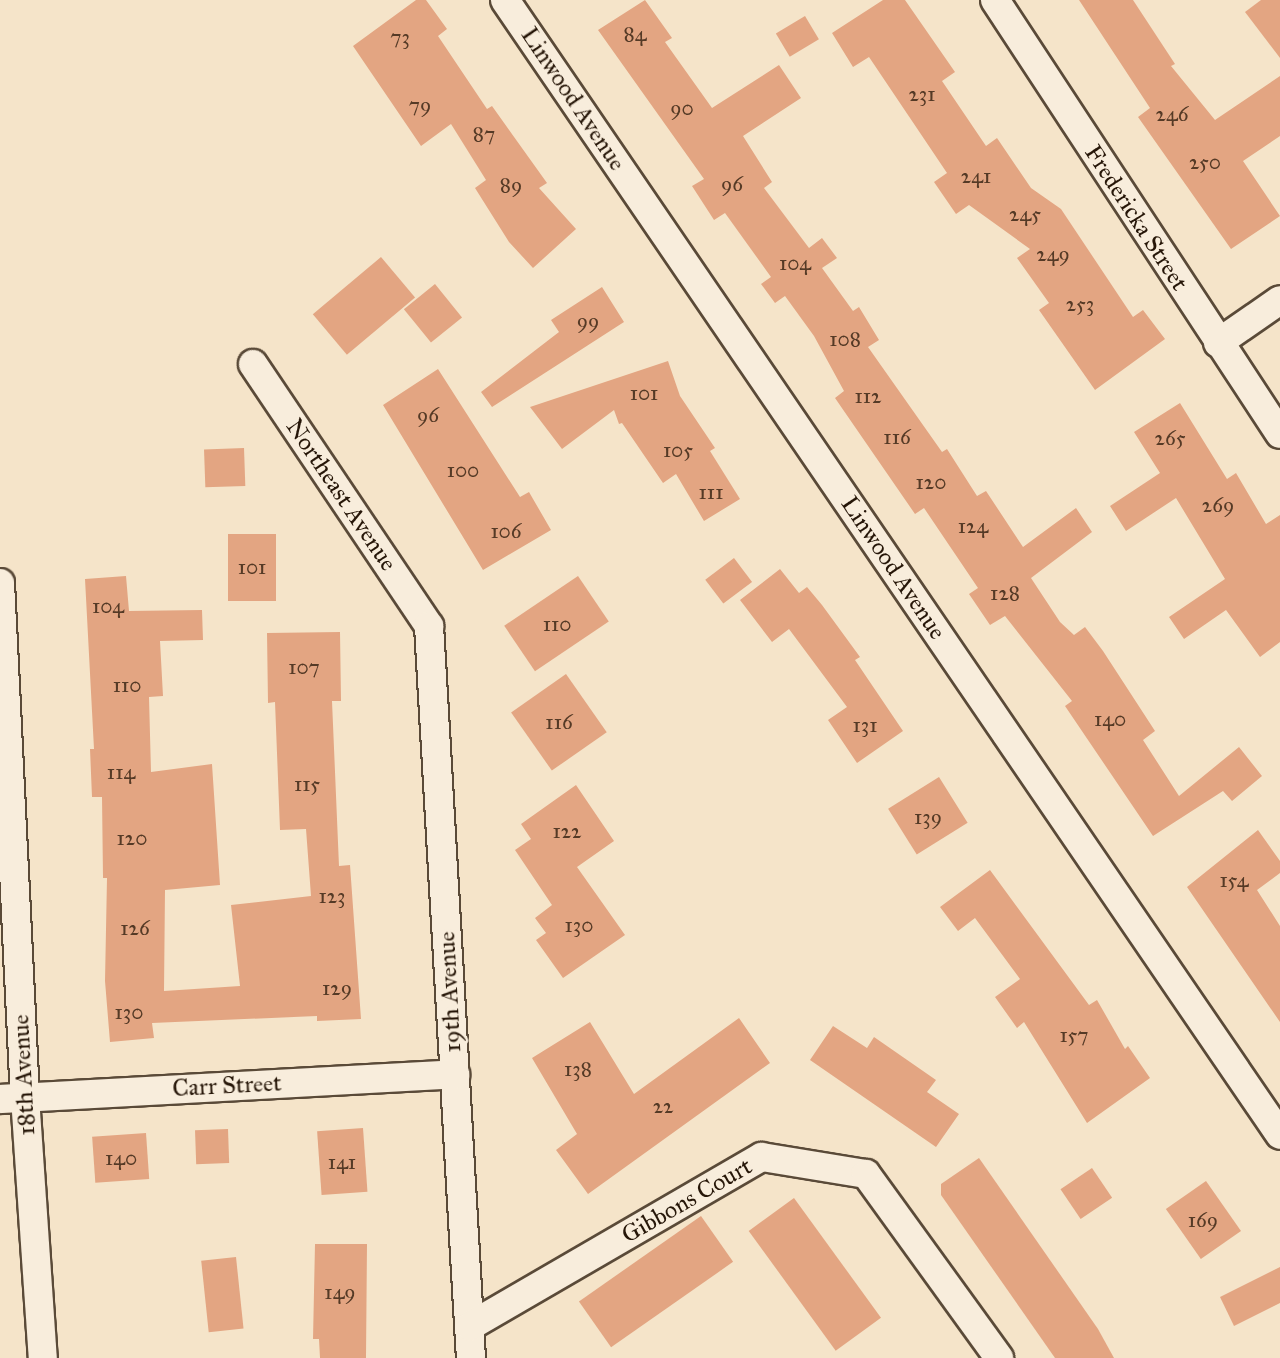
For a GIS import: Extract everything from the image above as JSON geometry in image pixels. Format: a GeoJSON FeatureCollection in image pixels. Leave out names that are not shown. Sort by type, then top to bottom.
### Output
{"type":"FeatureCollection","features":[{"type":"Feature","properties":{"kind":"street","name":"Linwood Avenue"},"geometry":{"type":"LineString","coordinates":[[505,0],[1280,1135]]}},
{"type":"Feature","properties":{"kind":"street","name":"Fredericka Street"},"geometry":{"type":"LineString","coordinates":[[995,0],[1218,344],[1280,434]]}},
{"type":"Feature","properties":{"kind":"street"},"geometry":{"type":"LineString","coordinates":[[1218,344],[1280,300]]}},
{"type":"Feature","properties":{"kind":"street","name":"Northeast Avenue"},"geometry":{"type":"LineString","coordinates":[[253,364],[429,626]]}},
{"type":"Feature","properties":{"kind":"street","name":"18th Avenue"},"geometry":{"type":"LineString","coordinates":[[0,583],[12,1098],[43,1358]]}},
{"type":"Feature","properties":{"kind":"street","name":"19th Avenue"},"geometry":{"type":"LineString","coordinates":[[429,626],[471,1358]]}},
{"type":"Feature","properties":{"kind":"street","name":"Carr Street"},"geometry":{"type":"LineString","coordinates":[[12,1098],[455,1074]]}},
{"type":"Feature","properties":{"kind":"street","name":"Gibbons Court"},"geometry":{"type":"LineString","coordinates":[[470,1326],[762,1157],[866,1174],[999,1358]]}},
{"type":"Feature","properties":{"kind":"building"},"geometry":{"type":"Polygon","coordinates":[[[416,0],[426,0],[447,29],[438,36],[487,109],[492,106],[547,183],[539,188],[576,229],[533,268],[509,242],[475,188],[486,180],[451,124],[421,146],[353,46],[416,0]]]}},
{"type":"Feature","properties":{"kind":"building"},"geometry":{"type":"Polygon","coordinates":[[[645,0],[672,38],[665,42],[712,108],[779,65],[801,98],[743,136],[772,182],[764,188],[809,248],[822,238],[837,258],[822,268],[853,311],[859,307],[879,340],[868,347],[942,452],[947,449],[977,496],[986,491],[1023,547],[1076,508],[1092,532],[1031,578],[1060,622],[1074,635],[1085,627],[1103,651],[1155,731],[1143,740],[1179,796],[1239,747],[1262,776],[1232,801],[1223,791],[1153,836],[1065,706],[1072,701],[1005,616],[990,625],[969,594],[978,588],[924,508],[915,514],[835,398],[844,391],[814,336],[785,296],[775,303],[761,284],[771,277],[725,213],[714,220],[692,186],[704,179],[598,30],[645,0]]]}},
{"type":"Feature","properties":{"kind":"building"},"geometry":{"type":"Polygon","coordinates":[[[883,0],[905,0],[955,72],[942,81],[986,146],[997,138],[1031,188],[1061,209],[1133,317],[1143,310],[1165,339],[1095,390],[1039,310],[1049,303],[1017,258],[1030,249],[969,205],[956,214],[934,182],[947,173],[869,57],[853,67],[832,33],[883,0]]]}},
{"type":"Feature","properties":{"kind":"building"},"geometry":{"type":"Polygon","coordinates":[[[1079,0],[1133,0],[1175,64],[1171,66],[1215,120],[1280,76],[1280,136],[1243,161],[1280,216],[1231,249],[1138,117],[1150,108],[1079,0]]]}},
{"type":"Feature","properties":{"kind":"building"},"geometry":{"type":"Polygon","coordinates":[[[1261,0],[1280,0],[1280,58],[1245,12],[1261,0]]]}},
{"type":"Feature","properties":{"kind":"building"},"geometry":{"type":"Polygon","coordinates":[[[805,16],[819,39],[790,57],[776,34],[805,16]]]}},
{"type":"Feature","properties":{"kind":"building"},"geometry":{"type":"Polygon","coordinates":[[[381,257],[415,298],[347,355],[313,314],[381,257]]]}},
{"type":"Feature","properties":{"kind":"building"},"geometry":{"type":"Polygon","coordinates":[[[435,284],[462,317],[431,343],[404,309],[435,284]]]}},
{"type":"Feature","properties":{"kind":"building"},"geometry":{"type":"Polygon","coordinates":[[[602,287],[624,322],[492,407],[481,392],[559,332],[551,320],[602,287]]]}},
{"type":"Feature","properties":{"kind":"building"},"geometry":{"type":"Polygon","coordinates":[[[668,361],[680,396],[715,448],[710,451],[740,499],[704,521],[676,474],[663,483],[622,423],[619,424],[614,410],[562,449],[530,407],[668,361]]]}},
{"type":"Feature","properties":{"kind":"building"},"geometry":{"type":"Polygon","coordinates":[[[438,369],[520,497],[529,492],[551,530],[483,570],[383,405],[438,369]]]}},
{"type":"Feature","properties":{"kind":"building"},"geometry":{"type":"Polygon","coordinates":[[[1180,403],[1227,479],[1236,473],[1266,524],[1280,515],[1280,642],[1260,657],[1226,610],[1184,639],[1169,617],[1225,579],[1176,498],[1126,531],[1110,506],[1160,473],[1134,432],[1180,403]]]}},
{"type":"Feature","properties":{"kind":"building"},"geometry":{"type":"Polygon","coordinates":[[[244,448],[245,486],[205,487],[204,449],[244,448]]]}},
{"type":"Feature","properties":{"kind":"building"},"geometry":{"type":"Polygon","coordinates":[[[228,534],[276,534],[276,601],[228,601],[228,534]]]}},
{"type":"Feature","properties":{"kind":"building"},"geometry":{"type":"Polygon","coordinates":[[[734,558],[752,582],[723,604],[705,580],[734,558]]]}},
{"type":"Feature","properties":{"kind":"building"},"geometry":{"type":"Polygon","coordinates":[[[780,569],[799,593],[807,587],[822,605],[860,657],[855,660],[903,731],[857,763],[828,720],[847,707],[789,629],[772,642],[740,600],[780,569]]]}},
{"type":"Feature","properties":{"kind":"building"},"geometry":{"type":"Polygon","coordinates":[[[126,576],[129,611],[202,610],[203,640],[160,641],[163,696],[149,697],[151,772],[212,764],[220,885],[165,890],[164,991],[240,986],[231,905],[311,896],[306,829],[280,830],[275,702],[268,703],[267,633],[340,632],[341,701],[332,701],[339,866],[350,865],[361,1019],[317,1021],[317,1016],[152,1023],[154,1038],[110,1042],[105,981],[107,878],[103,878],[102,797],[92,797],[90,749],[94,749],[85,579],[126,576]]]}},
{"type":"Feature","properties":{"kind":"building"},"geometry":{"type":"Polygon","coordinates":[[[578,576],[609,622],[535,671],[504,626],[578,576]]]}},
{"type":"Feature","properties":{"kind":"building"},"geometry":{"type":"Polygon","coordinates":[[[566,674],[607,732],[552,771],[511,712],[566,674]]]}},
{"type":"Feature","properties":{"kind":"building"},"geometry":{"type":"Polygon","coordinates":[[[939,777],[968,823],[917,855],[888,809],[939,777]]]}},
{"type":"Feature","properties":{"kind":"building"},"geometry":{"type":"Polygon","coordinates":[[[576,785],[614,841],[577,867],[625,935],[563,978],[536,940],[546,933],[535,918],[552,905],[515,850],[531,839],[521,824],[576,785]]]}},
{"type":"Feature","properties":{"kind":"building"},"geometry":{"type":"Polygon","coordinates":[[[1258,830],[1280,861],[1280,873],[1257,890],[1280,926],[1280,1022],[1187,887],[1258,830]]]}},
{"type":"Feature","properties":{"kind":"building"},"geometry":{"type":"Polygon","coordinates":[[[990,870],[1089,1005],[1097,1000],[1125,1049],[1128,1046],[1150,1078],[1087,1123],[1024,1022],[1017,1028],[995,997],[1020,979],[975,918],[958,931],[940,907],[990,870]]]}},
{"type":"Feature","properties":{"kind":"building"},"geometry":{"type":"Polygon","coordinates":[[[739,1018],[770,1063],[588,1194],[556,1150],[577,1134],[532,1058],[590,1022],[634,1094],[739,1018]]]}},
{"type":"Feature","properties":{"kind":"building"},"geometry":{"type":"Polygon","coordinates":[[[833,1026],[867,1048],[874,1037],[936,1080],[927,1092],[959,1114],[936,1147],[810,1060],[833,1026]]]}},
{"type":"Feature","properties":{"kind":"building"},"geometry":{"type":"Polygon","coordinates":[[[363,1128],[367,1192],[322,1195],[317,1131],[363,1128]]]}},
{"type":"Feature","properties":{"kind":"building"},"geometry":{"type":"Polygon","coordinates":[[[228,1129],[229,1163],[196,1164],[195,1130],[228,1129]]]}},
{"type":"Feature","properties":{"kind":"building"},"geometry":{"type":"Polygon","coordinates":[[[146,1133],[149,1179],[95,1183],[92,1137],[146,1133]]]}},
{"type":"Feature","properties":{"kind":"building"},"geometry":{"type":"Polygon","coordinates":[[[979,1158],[1098,1329],[1114,1358],[1055,1358],[941,1195],[941,1184],[979,1158]]]}},
{"type":"Feature","properties":{"kind":"building"},"geometry":{"type":"Polygon","coordinates":[[[1092,1168],[1112,1198],[1081,1219],[1060,1189],[1092,1168]]]}},
{"type":"Feature","properties":{"kind":"building"},"geometry":{"type":"Polygon","coordinates":[[[1206,1181],[1241,1231],[1201,1259],[1166,1209],[1206,1181]]]}},
{"type":"Feature","properties":{"kind":"building"},"geometry":{"type":"Polygon","coordinates":[[[794,1198],[881,1318],[836,1351],[749,1231],[794,1198]]]}},
{"type":"Feature","properties":{"kind":"building"},"geometry":{"type":"Polygon","coordinates":[[[701,1216],[733,1262],[611,1347],[579,1301],[701,1216]]]}},
{"type":"Feature","properties":{"kind":"building"},"geometry":{"type":"Polygon","coordinates":[[[315,1244],[367,1244],[366,1358],[320,1358],[319,1339],[313,1339],[315,1244]]]}},
{"type":"Feature","properties":{"kind":"building"},"geometry":{"type":"Polygon","coordinates":[[[236,1257],[244,1329],[209,1332],[201,1261],[236,1257]]]}},
{"type":"Feature","properties":{"kind":"building"},"geometry":{"type":"Polygon","coordinates":[[[1280,1267],[1280,1303],[1234,1326],[1220,1297],[1280,1267]]]}}]}
